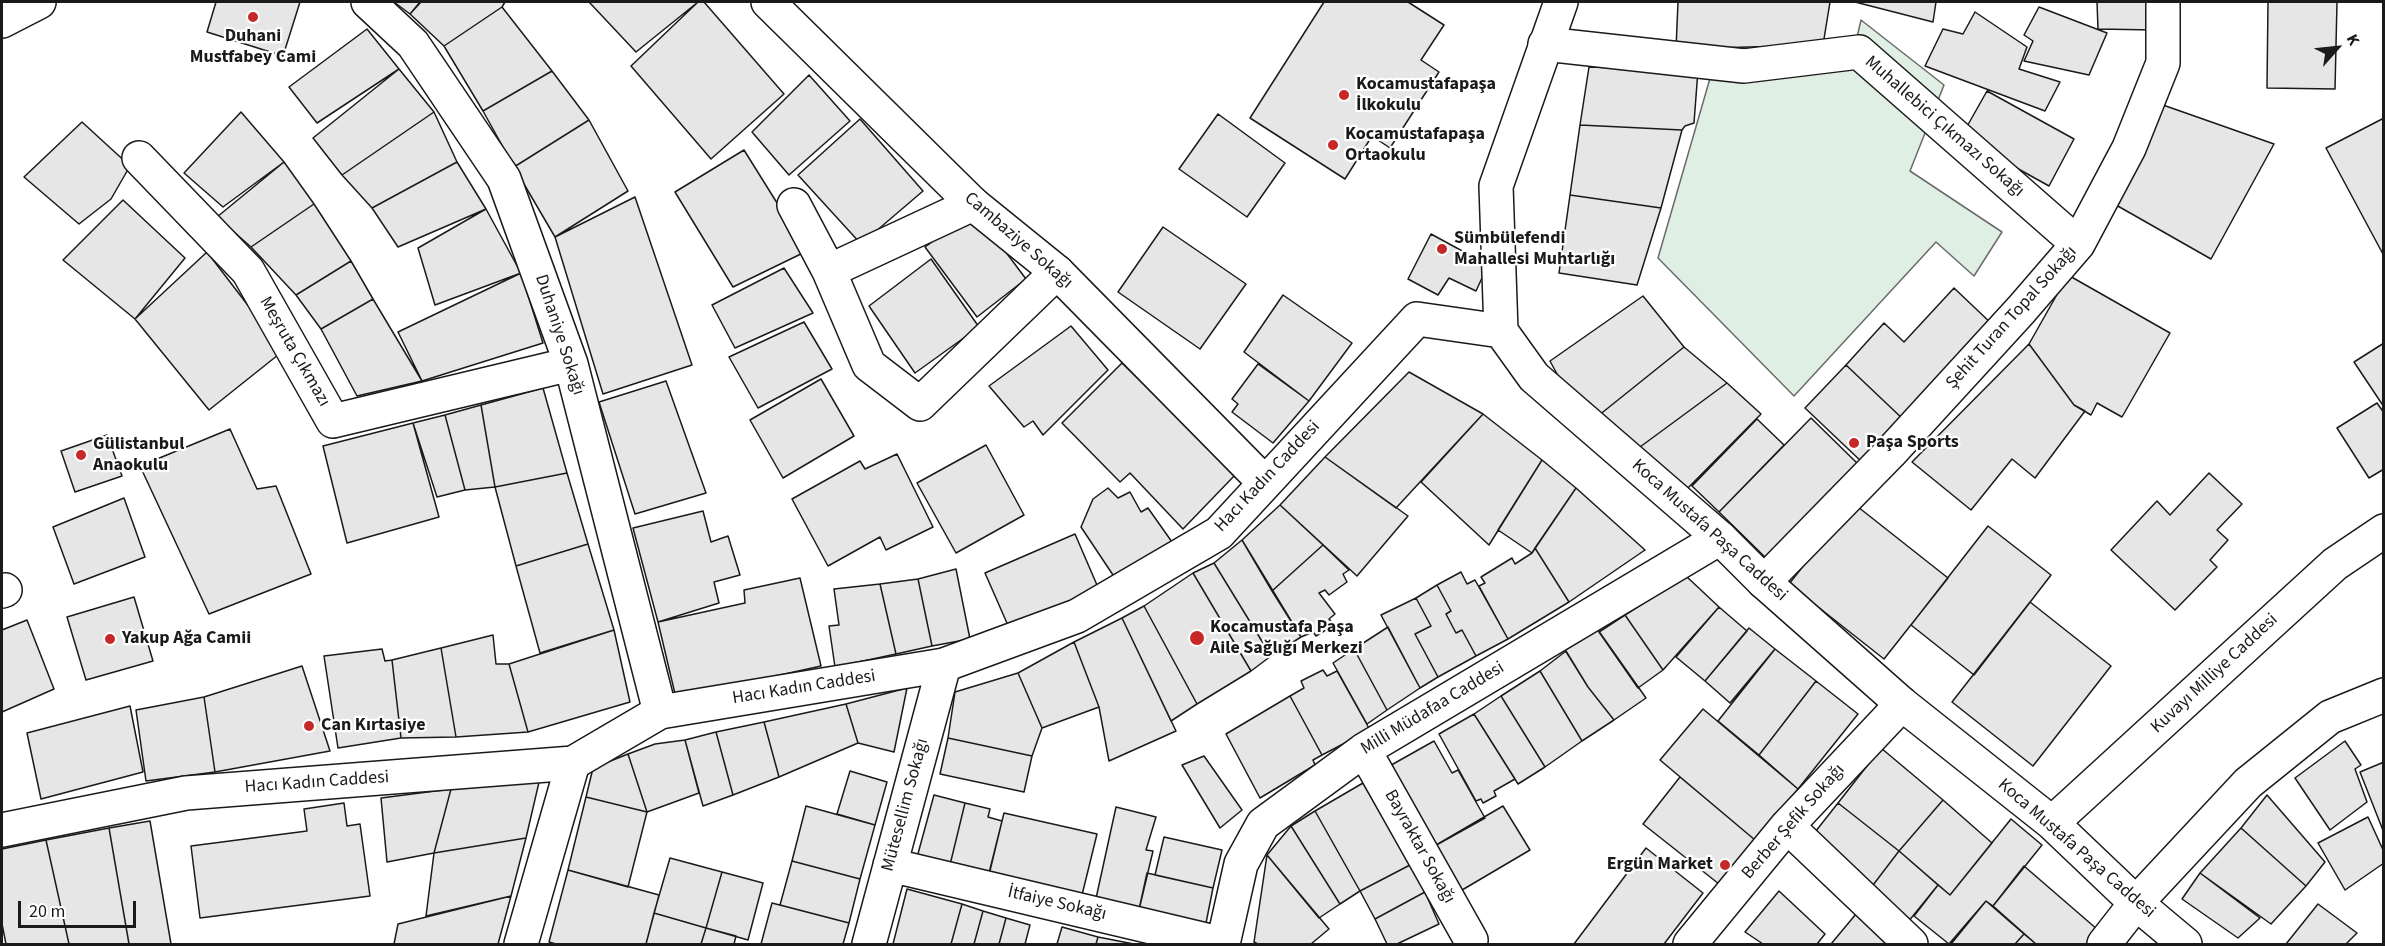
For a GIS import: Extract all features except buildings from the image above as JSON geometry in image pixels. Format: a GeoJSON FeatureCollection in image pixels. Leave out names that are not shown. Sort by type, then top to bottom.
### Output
{"type":"FeatureCollection","features":[{"type":"Feature","properties":{"kind":"street"},"geometry":{"type":"LineString","coordinates":[[2,21],[39,2]]}},
{"type":"Feature","properties":{"kind":"street","name":"Duhaniye Sokağı"},"geometry":{"type":"LineString","coordinates":[[368,2],[413,44],[504,178],[571,364],[660,712]]}},
{"type":"Feature","properties":{"kind":"street","name":"Cambaziye Sokağı"},"geometry":{"type":"LineString","coordinates":[[768,2],[973,204],[1057,272],[1265,483]]}},
{"type":"Feature","properties":{"kind":"street"},"geometry":{"type":"LineString","coordinates":[[1501,331],[1496,186],[1561,2]]}},
{"type":"Feature","properties":{"kind":"street","name":"Şehit Turan Topal Sokağı"},"geometry":{"type":"LineString","coordinates":[[1764,582],[1890,453],[2078,244],[2129,148],[2163,63],[2163,2]]}},
{"type":"Feature","properties":{"kind":"street","name":"Muhallebici Çıkmazı Sokağı"},"geometry":{"type":"LineString","coordinates":[[1545,44],[1744,66],[1859,52],[2078,244]]}},
{"type":"Feature","properties":{"kind":"street","name":"Meşruta Çıkmazı"},"geometry":{"type":"LineString","coordinates":[[140,158],[248,271],[333,421],[571,364]]}},
{"type":"Feature","properties":{"kind":"street"},"geometry":{"type":"LineString","coordinates":[[829,271],[973,204]]}},
{"type":"Feature","properties":{"kind":"street"},"geometry":{"type":"LineString","coordinates":[[794,205],[829,271],[869,365],[920,404],[1057,272]]}},
{"type":"Feature","properties":{"kind":"street","name":"Hacı Kadın Caddesi"},"geometry":{"type":"LineString","coordinates":[[2,830],[186,793],[573,763],[660,712],[944,665],[1077,616],[1219,533],[1417,319],[1501,331]]}},
{"type":"Feature","properties":{"kind":"street","name":"Koca Mustafa Paşa Caddesi"},"geometry":{"type":"LineString","coordinates":[[1501,331],[1534,377],[1720,538],[1764,582],[1902,704],[2052,823],[2136,903],[2185,945]]}},
{"type":"Feature","properties":{"kind":"street","name":"Kuvayı Milliye Caddesi"},"geometry":{"type":"LineString","coordinates":[[2052,823],[2335,564],[2384,531]]}},
{"type":"Feature","properties":{"kind":"street","name":"Milli Müdafaa Caddesi"},"geometry":{"type":"LineString","coordinates":[[1223,944],[1241,864],[1263,824],[1364,750],[1720,538]]}},
{"type":"Feature","properties":{"kind":"street","name":"Mütesellim Sokağı"},"geometry":{"type":"LineString","coordinates":[[868,945],[944,665]]}},
{"type":"Feature","properties":{"kind":"street"},"geometry":{"type":"LineString","coordinates":[[2104,945],[2136,903],[2248,783],[2330,717],[2384,695]]}},
{"type":"Feature","properties":{"kind":"street","name":"Berber Şefik Sokağı"},"geometry":{"type":"LineString","coordinates":[[1690,945],[1787,826],[1902,704]]}},
{"type":"Feature","properties":{"kind":"street","name":"Bayraktar Sokağı"},"geometry":{"type":"LineString","coordinates":[[1364,750],[1471,940],[1470,945]]}},
{"type":"Feature","properties":{"kind":"street"},"geometry":{"type":"LineString","coordinates":[[521,945],[573,763]]}},
{"type":"Feature","properties":{"kind":"street"},"geometry":{"type":"LineString","coordinates":[[1787,826],[1911,945]]}},
{"type":"Feature","properties":{"kind":"street","name":"İtfaiye Sokağı"},"geometry":{"type":"LineString","coordinates":[[890,865],[1223,944]]}},
{"type":"Feature","properties":{"kind":"green space"},"geometry":{"type":"Polygon","coordinates":[[[1861,20],[1944,85],[1910,171],[2002,232],[1974,276],[1936,242],[1794,396],[1658,258],[1713,68],[1851,63],[1861,20]]]}},
{"type":"Feature","properties":{"kind":"place","name":"Duhani Mustfabey Cami"},"geometry":{"type":"Point","coordinates":[253,17]}},
{"type":"Feature","properties":{"kind":"place","name":"Kocamustafapaşa İlkokulu"},"geometry":{"type":"Point","coordinates":[1344,95]}},
{"type":"Feature","properties":{"kind":"place","name":"Kocamustafapaşa Ortaokulu"},"geometry":{"type":"Point","coordinates":[1333,145]}},
{"type":"Feature","properties":{"kind":"place","name":"Sümbülefendi Mahallesi Muhtarlığı"},"geometry":{"type":"Point","coordinates":[1442,249]}},
{"type":"Feature","properties":{"kind":"place","name":"Paşa Sports"},"geometry":{"type":"Point","coordinates":[1854,443]}},
{"type":"Feature","properties":{"kind":"place","name":"Gülistanbul Anaokulu"},"geometry":{"type":"Point","coordinates":[81,455]}},
{"type":"Feature","properties":{"kind":"place","name":"Kocamustafa Paşa Aile Sağlığı Merkezi"},"geometry":{"type":"Point","coordinates":[1197,638]}},
{"type":"Feature","properties":{"kind":"place","name":"Yakup Ağa Camii"},"geometry":{"type":"Point","coordinates":[110,639]}},
{"type":"Feature","properties":{"kind":"place","name":"Can Kırtasiye"},"geometry":{"type":"Point","coordinates":[309,726]}},
{"type":"Feature","properties":{"kind":"place","name":"Ergün Market"},"geometry":{"type":"Point","coordinates":[1725,865]}}]}
